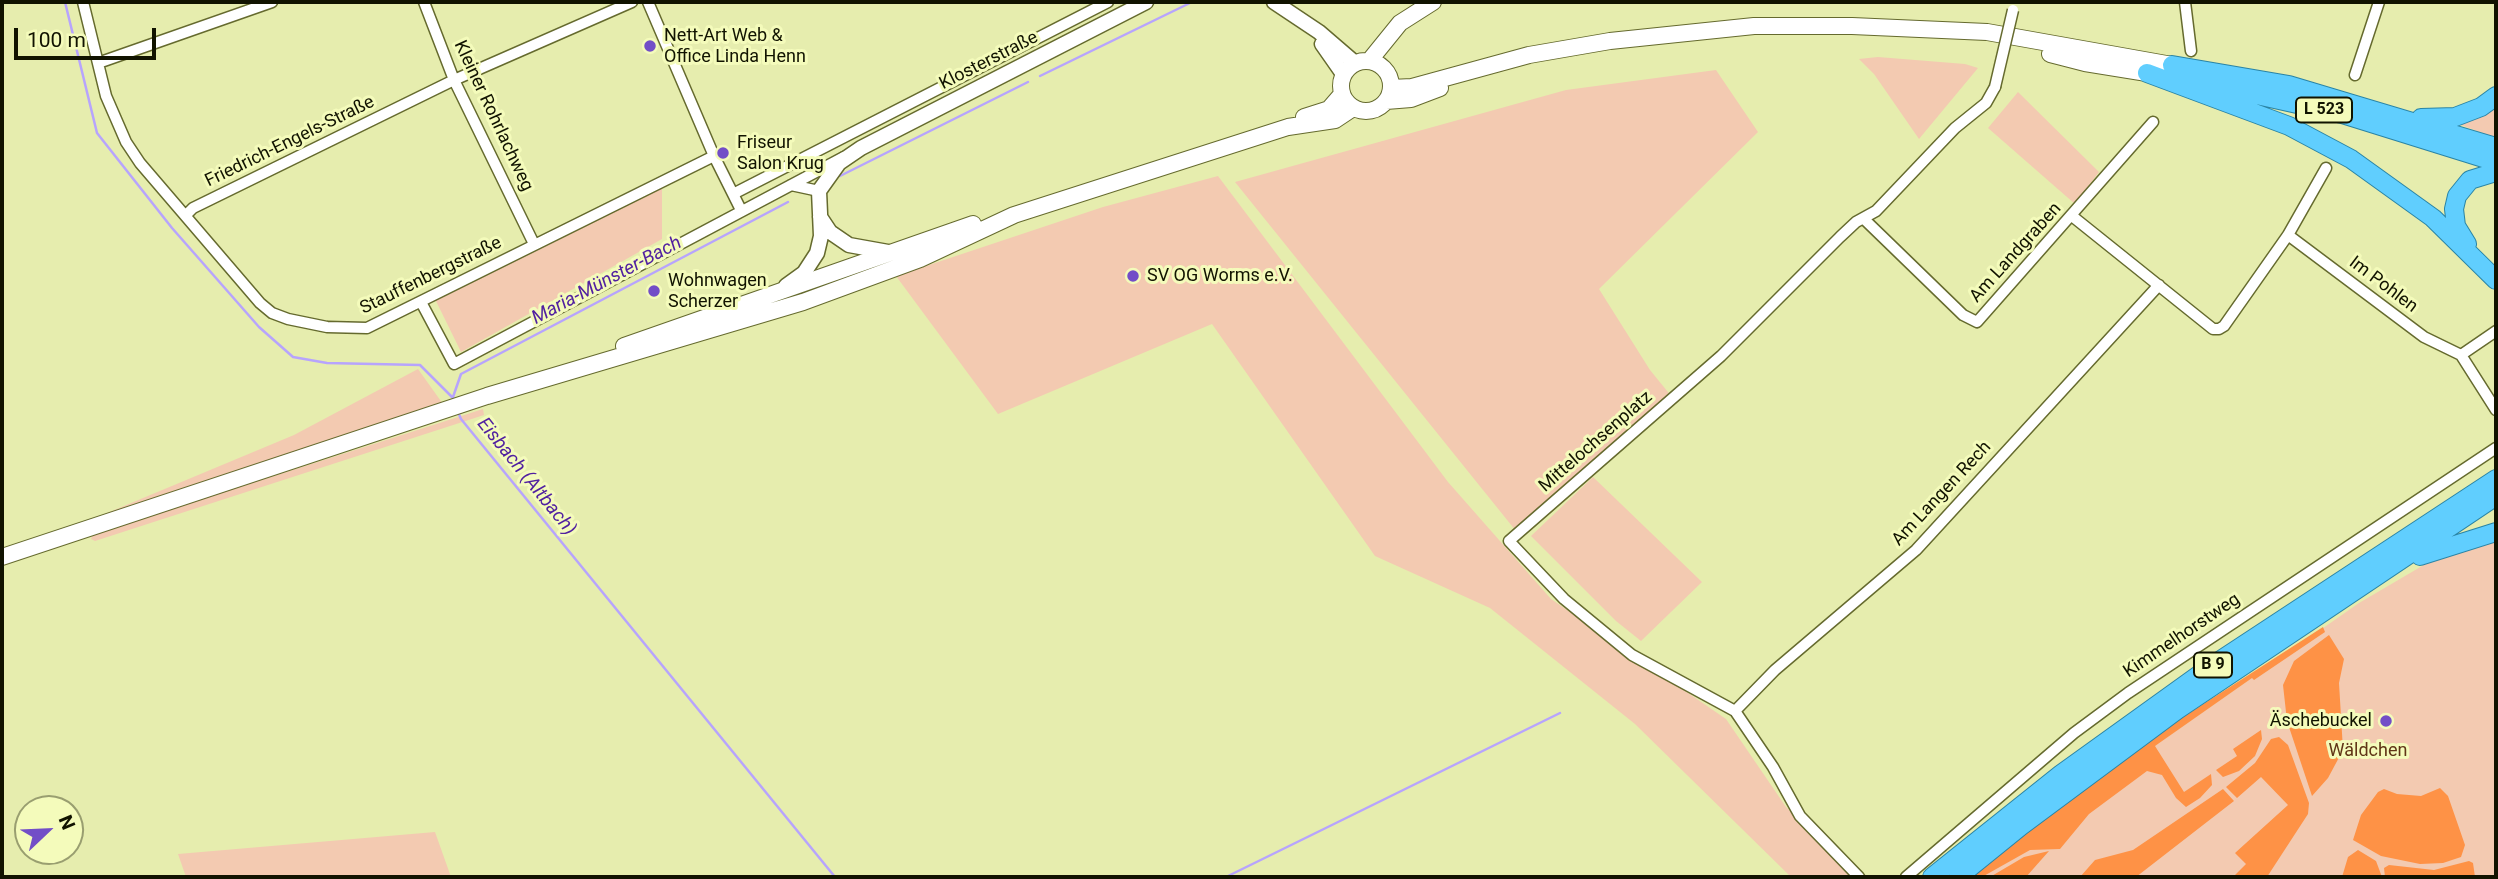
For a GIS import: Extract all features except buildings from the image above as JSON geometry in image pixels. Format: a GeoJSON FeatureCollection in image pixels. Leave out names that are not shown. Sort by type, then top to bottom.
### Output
{"type":"FeatureCollection","features":[{"type":"Feature","properties":{"kind":"highway","name":"L 523"},"geometry":{"type":"LineString","coordinates":[[2172,65],[2289,85],[2496,147]]}},
{"type":"Feature","properties":{"kind":"highway","name":"L 523"},"geometry":{"type":"LineString","coordinates":[[2147,73],[2219,85],[2342,114],[2496,162]]}},
{"type":"Feature","properties":{"kind":"highway"},"geometry":{"type":"LineString","coordinates":[[2147,73],[2289,127],[2351,159],[2407,196],[2496,280]]}},
{"type":"Feature","properties":{"kind":"highway"},"geometry":{"type":"LineString","coordinates":[[2405,118],[2455,117],[2482,107],[2496,96]]}},
{"type":"Feature","properties":{"kind":"highway"},"geometry":{"type":"LineString","coordinates":[[2496,172],[2481,174],[2463,185],[2454,209],[2456,226],[2464,240],[2496,274]]}},
{"type":"Feature","properties":{"kind":"highway","name":"B 9"},"geometry":{"type":"LineString","coordinates":[[1932,877],[2061,774],[2207,669],[2496,479]]}},
{"type":"Feature","properties":{"kind":"highway"},"geometry":{"type":"LineString","coordinates":[[2400,562],[2496,496]]}},
{"type":"Feature","properties":{"kind":"highway","name":"B 9"},"geometry":{"type":"LineString","coordinates":[[1958,877],[2021,826],[2177,709],[2400,562],[2496,532]]}},
{"type":"Feature","properties":{"kind":"main road"},"geometry":{"type":"LineString","coordinates":[[1353,108],[1342,94],[1363,66],[1402,33],[1430,4]]}},
{"type":"Feature","properties":{"kind":"main road","name":"L 523"},"geometry":{"type":"LineString","coordinates":[[487,396],[803,302],[920,259],[1014,215],[1101,185],[1288,127],[1335,120],[1353,108],[1369,111],[1389,95],[1516,58],[1610,41],[1754,26],[1852,26],[1987,32],[2172,65]]}},
{"type":"Feature","properties":{"kind":"main road","name":"L 523"},"geometry":{"type":"LineString","coordinates":[[1389,95],[1411,99],[1466,79],[1558,57],[1653,42],[1746,34],[1858,34],[2017,44],[2072,61],[2147,73]]}},
{"type":"Feature","properties":{"kind":"main road"},"geometry":{"type":"LineString","coordinates":[[1363,66],[1391,79],[1389,95]]}},
{"type":"Feature","properties":{"kind":"main road","name":"L 523"},"geometry":{"type":"LineString","coordinates":[[2,557],[467,403],[776,292],[1322,112],[1342,94]]}},
{"type":"Feature","properties":{"kind":"street"},"geometry":{"type":"LineString","coordinates":[[83,2],[106,96],[126,142],[140,163],[186,215]]}},
{"type":"Feature","properties":{"kind":"street"},"geometry":{"type":"LineString","coordinates":[[98,63],[272,2]]}},
{"type":"Feature","properties":{"kind":"street","name":"Kleiner Rohrlachweg"},"geometry":{"type":"LineString","coordinates":[[424,2],[454,80],[534,244]]}},
{"type":"Feature","properties":{"kind":"street","name":"Friedrich-Engels-Straße"},"geometry":{"type":"LineString","coordinates":[[186,215],[193,208],[454,80],[632,2]]}},
{"type":"Feature","properties":{"kind":"street"},"geometry":{"type":"LineString","coordinates":[[648,2],[714,156],[741,211]]}},
{"type":"Feature","properties":{"kind":"street"},"geometry":{"type":"LineString","coordinates":[[733,194],[1108,2]]}},
{"type":"Feature","properties":{"kind":"street","name":"Klosterstraße"},"geometry":{"type":"LineString","coordinates":[[421,302],[454,364],[741,211],[1146,2]]}},
{"type":"Feature","properties":{"kind":"street"},"geometry":{"type":"LineString","coordinates":[[1273,2],[1363,66]]}},
{"type":"Feature","properties":{"kind":"street"},"geometry":{"type":"LineString","coordinates":[[2185,2],[2191,51]]}},
{"type":"Feature","properties":{"kind":"street"},"geometry":{"type":"LineString","coordinates":[[2356,75],[2379,2]]}},
{"type":"Feature","properties":{"kind":"street","name":"Mittelochsenplatz"},"geometry":{"type":"LineString","coordinates":[[1859,877],[1800,816],[1773,767],[1735,711],[1632,655],[1564,599],[1509,541],[1721,356],[1840,237],[1876,211],[1955,128],[1986,103],[1995,87],[2014,6]]}},
{"type":"Feature","properties":{"kind":"street","name":"Am Landgraben"},"geometry":{"type":"LineString","coordinates":[[1864,219],[1964,315],[1977,322],[2153,121]]}},
{"type":"Feature","properties":{"kind":"street","name":"Klosterstraße"},"geometry":{"type":"LineString","coordinates":[[819,191],[831,171],[849,155]]}},
{"type":"Feature","properties":{"kind":"street","name":"Stauffenbergstraße"},"geometry":{"type":"LineString","coordinates":[[186,215],[260,303],[272,313],[288,319],[356,330],[367,328],[421,302],[714,156]]}},
{"type":"Feature","properties":{"kind":"street"},"geometry":{"type":"LineString","coordinates":[[2072,216],[2213,329],[2219,329],[2224,326],[2288,235],[2326,168]]}},
{"type":"Feature","properties":{"kind":"street"},"geometry":{"type":"LineString","coordinates":[[776,292],[796,280],[813,262],[821,239],[819,191],[791,185]]}},
{"type":"Feature","properties":{"kind":"street"},"geometry":{"type":"LineString","coordinates":[[820,216],[830,232],[849,245],[876,252],[896,252]]}},
{"type":"Feature","properties":{"kind":"street","name":"Im Pohlen"},"geometry":{"type":"LineString","coordinates":[[2288,235],[2424,337],[2461,355]]}},
{"type":"Feature","properties":{"kind":"street","name":"Am Langen Rech"},"geometry":{"type":"LineString","coordinates":[[1735,711],[1775,670],[1916,550],[2159,285]]}},
{"type":"Feature","properties":{"kind":"street"},"geometry":{"type":"LineString","coordinates":[[2496,331],[2461,355],[2496,410]]}},
{"type":"Feature","properties":{"kind":"street","name":"Kimmelhorstweg"},"geometry":{"type":"LineString","coordinates":[[1906,877],[2074,733],[2128,693],[2496,448]]}},
{"type":"Feature","properties":{"kind":"green space"},"geometry":{"type":"Polygon","coordinates":[[[1878,57],[1965,64],[1978,68],[1919,139],[1874,74],[1859,59],[1878,57]]]}},
{"type":"Feature","properties":{"kind":"green space"},"geometry":{"type":"Polygon","coordinates":[[[1716,70],[1758,132],[1599,289],[1650,370],[1672,397],[1516,531],[1235,182],[1566,90],[1716,70]]]}},
{"type":"Feature","properties":{"kind":"green space"},"geometry":{"type":"Polygon","coordinates":[[[2018,92],[2099,172],[2075,204],[1988,128],[2018,92]]]}},
{"type":"Feature","properties":{"kind":"green space"},"geometry":{"type":"Polygon","coordinates":[[[2496,103],[2496,138],[2450,121],[2496,103]]]}},
{"type":"Feature","properties":{"kind":"green space"},"geometry":{"type":"Polygon","coordinates":[[[1218,176],[1448,482],[1551,599],[1726,719],[1786,807],[1857,877],[1791,877],[1635,724],[1490,608],[1375,556],[1212,324],[998,414],[896,276],[1103,207],[1218,176]]]}},
{"type":"Feature","properties":{"kind":"green space"},"geometry":{"type":"Polygon","coordinates":[[[662,186],[662,239],[461,352],[435,299],[662,186]]]}},
{"type":"Feature","properties":{"kind":"green space"},"geometry":{"type":"Polygon","coordinates":[[[418,369],[443,404],[88,521],[294,435],[418,369]]]}},
{"type":"Feature","properties":{"kind":"green space"},"geometry":{"type":"Polygon","coordinates":[[[483,409],[484,415],[95,541],[91,539],[93,534],[483,409]]]}},
{"type":"Feature","properties":{"kind":"green space"},"geometry":{"type":"Polygon","coordinates":[[[1593,477],[1702,582],[1641,641],[1616,621],[1531,536],[1593,477]]]}},
{"type":"Feature","properties":{"kind":"green space","name":"Wäldchen"},"geometry":{"type":"Polygon","coordinates":[[[2496,537],[2496,877],[1980,877],[2154,746],[2359,603],[2434,559],[2496,537]]]}},
{"type":"Feature","properties":{"kind":"green space"},"geometry":{"type":"Polygon","coordinates":[[[435,832],[451,877],[186,877],[178,854],[435,832]]]}},
{"type":"Feature","properties":{"kind":"shaded area"},"geometry":{"type":"Polygon","coordinates":[[[2323,627],[2325,632],[2254,680],[2252,678],[2155,746],[2184,792],[2211,774],[2212,785],[2200,798],[2186,807],[2176,798],[2162,775],[2147,771],[2089,814],[2060,849],[2030,850],[1982,877],[1967,877],[2132,750],[2323,627]]]}},
{"type":"Feature","properties":{"kind":"shaded area"},"geometry":{"type":"Polygon","coordinates":[[[2329,635],[2344,659],[2339,683],[2343,750],[2328,778],[2312,796],[2287,721],[2283,685],[2294,661],[2329,635]]]}},
{"type":"Feature","properties":{"kind":"shaded area"},"geometry":{"type":"Polygon","coordinates":[[[2261,730],[2262,739],[2255,756],[2239,771],[2223,777],[2216,770],[2237,756],[2233,749],[2261,730]]]}},
{"type":"Feature","properties":{"kind":"shaded area"},"geometry":{"type":"Polygon","coordinates":[[[2279,737],[2288,745],[2309,803],[2308,814],[2267,877],[2233,877],[2246,864],[2235,853],[2288,805],[2261,777],[2237,798],[2226,787],[2255,763],[2271,739],[2279,737]]]}},
{"type":"Feature","properties":{"kind":"shaded area"},"geometry":{"type":"Polygon","coordinates":[[[2440,788],[2448,796],[2465,845],[2461,857],[2443,863],[2420,864],[2381,856],[2353,840],[2361,815],[2378,792],[2384,789],[2397,794],[2421,796],[2440,788]]]}},
{"type":"Feature","properties":{"kind":"shaded area"},"geometry":{"type":"Polygon","coordinates":[[[2223,789],[2234,801],[2136,877],[2080,877],[2095,860],[2133,850],[2223,789]]]}},
{"type":"Feature","properties":{"kind":"shaded area"},"geometry":{"type":"Polygon","coordinates":[[[2358,850],[2376,861],[2382,877],[2342,877],[2348,857],[2358,850]]]}},
{"type":"Feature","properties":{"kind":"shaded area"},"geometry":{"type":"Polygon","coordinates":[[[2049,851],[2026,877],[1990,877],[2024,857],[2049,851]]]}},
{"type":"Feature","properties":{"kind":"shaded area"},"geometry":{"type":"Polygon","coordinates":[[[2469,861],[2473,863],[2475,877],[2385,877],[2384,868],[2389,865],[2434,870],[2469,861]]]}},
{"type":"Feature","properties":{"kind":"waterway","name":"Eisbach (Altbach)"},"geometry":{"type":"LineString","coordinates":[[65,2],[97,133],[172,228],[259,327],[293,357],[327,363],[420,365],[454,399]]}},
{"type":"Feature","properties":{"kind":"waterway","name":"Maria-Münster-Bach"},"geometry":{"type":"LineString","coordinates":[[1040,76],[1192,2]]}},
{"type":"Feature","properties":{"kind":"waterway","name":"Maria-Münster-Bach"},"geometry":{"type":"LineString","coordinates":[[840,176],[1028,82]]}},
{"type":"Feature","properties":{"kind":"waterway","name":"Maria-Münster-Bach"},"geometry":{"type":"LineString","coordinates":[[453,397],[461,374],[788,202]]}},
{"type":"Feature","properties":{"kind":"waterway","name":"Eisbach (Altbach)"},"geometry":{"type":"LineString","coordinates":[[458,412],[835,877]]}},
{"type":"Feature","properties":{"kind":"waterway"},"geometry":{"type":"LineString","coordinates":[[1226,877],[1560,713]]}},
{"type":"Feature","properties":{"kind":"place","name":"Nett-Art Web & Office Linda Henn"},"geometry":{"type":"Point","coordinates":[650,46]}},
{"type":"Feature","properties":{"kind":"place","name":"Friseur Salon Krug"},"geometry":{"type":"Point","coordinates":[723,153]}},
{"type":"Feature","properties":{"kind":"place","name":"SV OG Worms e.V."},"geometry":{"type":"Point","coordinates":[1133,276]}},
{"type":"Feature","properties":{"kind":"place","name":"Wohnwagen Scherzer"},"geometry":{"type":"Point","coordinates":[654,291]}},
{"type":"Feature","properties":{"kind":"place","name":"Äschebuckel"},"geometry":{"type":"Point","coordinates":[2386,721]}}]}
